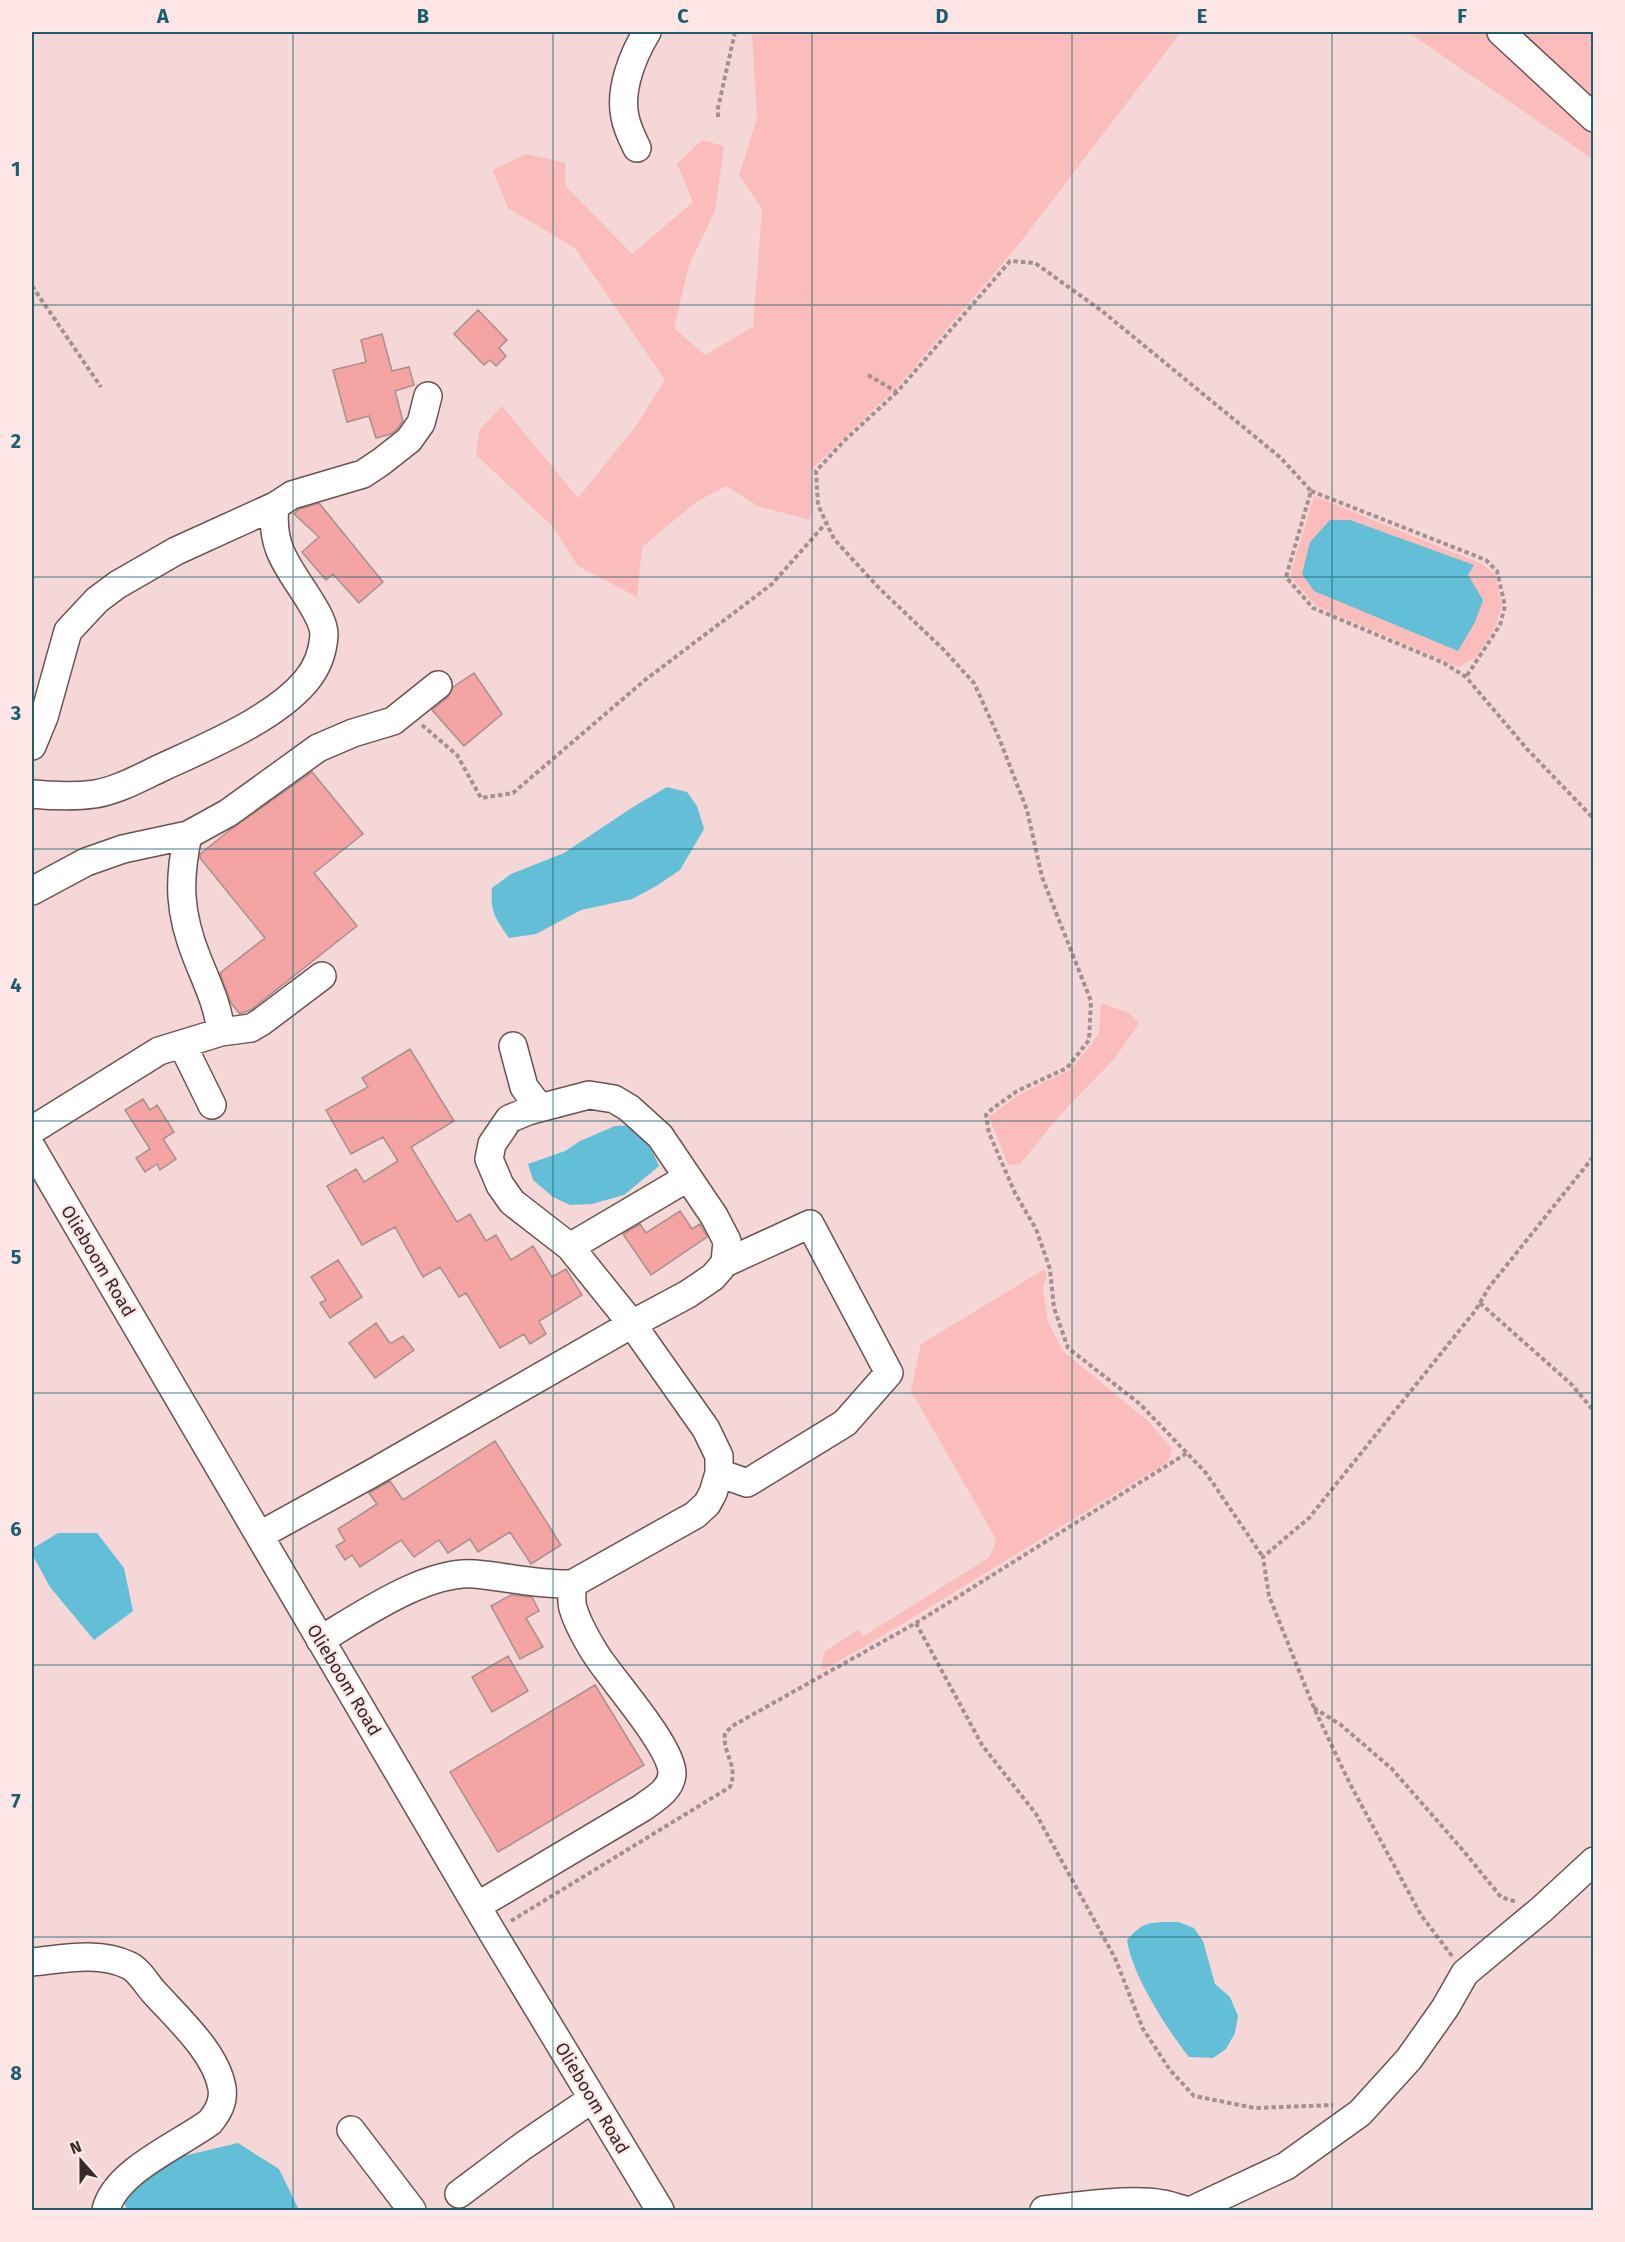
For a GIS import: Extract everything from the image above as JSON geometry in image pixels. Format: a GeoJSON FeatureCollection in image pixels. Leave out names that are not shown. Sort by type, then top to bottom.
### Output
{"type":"FeatureCollection","features":[{"type":"Feature","properties":{"kind":"street"},"geometry":{"type":"LineString","coordinates":[[637,148],[627,127],[623,99],[631,66],[647,32]]}},
{"type":"Feature","properties":{"kind":"street"},"geometry":{"type":"LineString","coordinates":[[1501,32],[1593,118]]}},
{"type":"Feature","properties":{"kind":"street"},"geometry":{"type":"LineString","coordinates":[[32,746],[44,717],[68,631],[90,606],[117,585],[176,552],[275,506],[292,495],[363,474],[409,440],[421,423],[428,396]]}},
{"type":"Feature","properties":{"kind":"street"},"geometry":{"type":"LineString","coordinates":[[32,794],[58,796],[95,794],[125,785],[257,720],[307,681],[315,669],[322,649],[324,632],[316,611],[279,550],[272,526],[275,506]]}},
{"type":"Feature","properties":{"kind":"street"},"geometry":{"type":"LineString","coordinates":[[32,891],[86,862],[123,849],[188,835],[228,813],[318,748],[353,733],[393,721],[438,685]]}},
{"type":"Feature","properties":{"kind":"street"},"geometry":{"type":"LineString","coordinates":[[188,835],[181,877],[184,914],[196,956],[215,998],[221,1032]]}},
{"type":"Feature","properties":{"kind":"street"},"geometry":{"type":"LineString","coordinates":[[32,1130],[146,1058],[221,1032],[251,1028],[322,976]]}},
{"type":"Feature","properties":{"kind":"street"},"geometry":{"type":"LineString","coordinates":[[182,1044],[212,1105]]}},
{"type":"Feature","properties":{"kind":"street"},"geometry":{"type":"LineString","coordinates":[[513,1046],[524,1087],[540,1108]]}},
{"type":"Feature","properties":{"kind":"street"},"geometry":{"type":"LineString","coordinates":[[320,1640],[385,1602],[440,1577],[473,1574],[550,1585],[572,1584],[695,1515],[707,1504],[719,1473],[719,1456],[706,1429],[632,1324],[570,1247],[512,1202],[500,1185],[489,1159],[492,1144],[509,1119],[590,1095],[614,1099],[629,1108],[660,1136],[714,1216],[727,1241],[725,1263]]}},
{"type":"Feature","properties":{"kind":"street","name":"Olieboom Road"},"geometry":{"type":"LineString","coordinates":[[32,1148],[492,1932],[660,2211]]}},
{"type":"Feature","properties":{"kind":"street"},"geometry":{"type":"LineString","coordinates":[[570,1247],[687,1178]]}},
{"type":"Feature","properties":{"kind":"street"},"geometry":{"type":"LineString","coordinates":[[260,1535],[688,1294],[713,1277],[725,1263],[810,1224],[889,1373],[845,1423],[747,1483],[719,1473]]}},
{"type":"Feature","properties":{"kind":"street"},"geometry":{"type":"LineString","coordinates":[[477,1906],[642,1808],[670,1784],[672,1772],[669,1762],[654,1733],[592,1647],[572,1607],[572,1584]]}},
{"type":"Feature","properties":{"kind":"street"},"geometry":{"type":"LineString","coordinates":[[1192,2211],[1286,2166],[1359,2113],[1409,2059],[1445,2008],[1465,1973],[1542,1909],[1593,1861]]}},
{"type":"Feature","properties":{"kind":"street"},"geometry":{"type":"LineString","coordinates":[[32,1962],[89,1957],[111,1959],[131,1966],[195,2037],[209,2058],[222,2086],[219,2109],[210,2122],[127,2178],[110,2197],[106,2211]]}},
{"type":"Feature","properties":{"kind":"street"},"geometry":{"type":"LineString","coordinates":[[459,2194],[523,2146],[592,2099]]}},
{"type":"Feature","properties":{"kind":"street"},"geometry":{"type":"LineString","coordinates":[[351,2130],[412,2211]]}},
{"type":"Feature","properties":{"kind":"street"},"geometry":{"type":"LineString","coordinates":[[1046,2210],[1161,2203],[1185,2211]]}},
{"type":"Feature","properties":{"kind":"path"},"geometry":{"type":"LineString","coordinates":[[718,117],[735,32]]}},
{"type":"Feature","properties":{"kind":"path"},"geometry":{"type":"LineString","coordinates":[[1465,1973],[1421,1915],[1350,1784],[1314,1708],[1269,1596],[1263,1557],[1206,1473],[1140,1404],[1068,1347],[1054,1308],[1050,1269],[1036,1229],[1015,1193],[989,1133],[986,1115],[1017,1092],[1067,1068],[1089,1040],[1091,1001],[1042,877],[1027,810],[999,738],[974,683],[943,649],[879,588],[834,539],[818,505],[816,471],[845,440],[897,392],[1010,261],[1035,263],[1111,319],[1281,458],[1311,490],[1486,560],[1497,571],[1505,606],[1500,625],[1466,677]]}},
{"type":"Feature","properties":{"kind":"path"},"geometry":{"type":"LineString","coordinates":[[32,286],[101,387]]}},
{"type":"Feature","properties":{"kind":"path"},"geometry":{"type":"LineString","coordinates":[[868,375],[897,392]]}},
{"type":"Feature","properties":{"kind":"path"},"geometry":{"type":"LineString","coordinates":[[1311,490],[1286,577],[1313,608],[1444,663],[1466,677],[1527,749],[1593,819]]}},
{"type":"Feature","properties":{"kind":"path"},"geometry":{"type":"LineString","coordinates":[[393,721],[422,725],[457,755],[481,798],[513,793],[645,680],[772,584],[826,523]]}},
{"type":"Feature","properties":{"kind":"path"},"geometry":{"type":"LineString","coordinates":[[1263,1557],[1310,1518],[1593,1156]]}},
{"type":"Feature","properties":{"kind":"path"},"geometry":{"type":"LineString","coordinates":[[1480,1303],[1571,1384],[1593,1411]]}},
{"type":"Feature","properties":{"kind":"path"},"geometry":{"type":"LineString","coordinates":[[492,1932],[730,1788],[734,1770],[723,1741],[725,1733],[734,1725],[916,1623],[1187,1453]]}},
{"type":"Feature","properties":{"kind":"path"},"geometry":{"type":"LineString","coordinates":[[916,1623],[982,1745],[1036,1814],[1115,1958],[1143,2029],[1170,2070],[1194,2096],[1255,2108],[1332,2105],[1359,2113]]}},
{"type":"Feature","properties":{"kind":"path"},"geometry":{"type":"LineString","coordinates":[[1314,1708],[1341,1725],[1392,1769],[1501,1898],[1542,1909]]}},
{"type":"Feature","properties":{"kind":"shaded area"},"geometry":{"type":"Polygon","coordinates":[[[752,32],[1181,32],[1019,244],[899,385],[811,470],[813,506],[809,520],[758,506],[726,486],[696,502],[642,547],[637,597],[578,566],[552,526],[476,455],[480,429],[502,406],[578,498],[636,426],[665,380],[575,248],[508,208],[493,170],[526,154],[566,163],[565,185],[632,254],[693,202],[677,164],[702,140],[724,146],[715,211],[689,265],[674,328],[705,355],[753,327],[762,209],[739,175],[757,119],[752,32]]]}},
{"type":"Feature","properties":{"kind":"shaded area"},"geometry":{"type":"Polygon","coordinates":[[[1408,32],[1490,32],[1593,120],[1593,159],[1408,32]]]}},
{"type":"Feature","properties":{"kind":"shaded area"},"geometry":{"type":"Polygon","coordinates":[[[1518,32],[1593,32],[1593,98],[1518,32]]]}},
{"type":"Feature","properties":{"kind":"shaded area"},"geometry":{"type":"Polygon","coordinates":[[[1314,496],[1482,564],[1495,574],[1502,605],[1496,625],[1476,657],[1459,667],[1316,606],[1290,576],[1314,496]]]}},
{"type":"Feature","properties":{"kind":"shaded area"},"geometry":{"type":"Polygon","coordinates":[[[1101,1003],[1129,1013],[1139,1023],[1115,1058],[1061,1114],[1020,1164],[1008,1165],[989,1117],[1020,1094],[1070,1070],[1099,1033],[1101,1003]]]}},
{"type":"Feature","properties":{"kind":"shaded area"},"geometry":{"type":"Polygon","coordinates":[[[1043,1270],[1047,1273],[1043,1289],[1048,1322],[1063,1351],[1150,1423],[1172,1449],[1168,1462],[867,1645],[824,1670],[821,1669],[825,1651],[858,1630],[864,1636],[990,1557],[996,1539],[911,1391],[921,1344],[1043,1270]]]}},
{"type":"Feature","properties":{"kind":"water"},"geometry":{"type":"Polygon","coordinates":[[[1330,520],[1350,520],[1474,565],[1468,575],[1483,600],[1475,622],[1458,651],[1314,591],[1302,574],[1310,542],[1330,520]]]}},
{"type":"Feature","properties":{"kind":"water"},"geometry":{"type":"Polygon","coordinates":[[[667,787],[687,792],[697,806],[704,829],[680,870],[632,899],[581,910],[536,934],[509,938],[494,915],[492,888],[511,874],[564,853],[667,787]]]}},
{"type":"Feature","properties":{"kind":"water"},"geometry":{"type":"Polygon","coordinates":[[[615,1126],[628,1126],[639,1133],[651,1149],[659,1166],[624,1195],[592,1204],[570,1205],[553,1197],[533,1180],[528,1164],[565,1151],[580,1141],[615,1126]]]}},
{"type":"Feature","properties":{"kind":"water"},"geometry":{"type":"Polygon","coordinates":[[[58,1533],[97,1533],[124,1568],[133,1611],[94,1640],[50,1587],[32,1554],[32,1549],[58,1533]]]}},
{"type":"Feature","properties":{"kind":"water"},"geometry":{"type":"Polygon","coordinates":[[[1179,1922],[1194,1928],[1203,1941],[1215,1984],[1230,1997],[1238,2016],[1235,2033],[1226,2049],[1213,2058],[1189,2057],[1152,2001],[1130,1954],[1127,1940],[1136,1931],[1147,1924],[1179,1922]]]}},
{"type":"Feature","properties":{"kind":"water"},"geometry":{"type":"Polygon","coordinates":[[[238,2143],[279,2169],[299,2210],[127,2210],[120,2190],[179,2157],[238,2143]]]}},
{"type":"Feature","properties":{"kind":"building"},"geometry":{"type":"Polygon","coordinates":[[[478,310],[507,340],[499,348],[506,356],[496,366],[490,360],[484,365],[454,334],[478,310]]]}},
{"type":"Feature","properties":{"kind":"building"},"geometry":{"type":"Polygon","coordinates":[[[382,334],[392,371],[409,367],[414,385],[395,391],[403,421],[391,434],[376,438],[369,416],[347,422],[333,370],[366,362],[361,340],[382,334]]]}},
{"type":"Feature","properties":{"kind":"building"},"geometry":{"type":"Polygon","coordinates":[[[319,503],[383,582],[359,603],[333,574],[326,580],[302,552],[319,537],[294,514],[299,509],[319,503]]]}},
{"type":"Feature","properties":{"kind":"building"},"geometry":{"type":"Polygon","coordinates":[[[474,673],[502,714],[464,746],[432,710],[448,697],[453,687],[474,673]]]}},
{"type":"Feature","properties":{"kind":"building"},"geometry":{"type":"Polygon","coordinates":[[[312,772],[363,834],[314,873],[357,926],[252,1009],[240,1014],[231,1003],[220,973],[265,938],[200,858],[200,854],[312,772]]]}},
{"type":"Feature","properties":{"kind":"building"},"geometry":{"type":"Polygon","coordinates":[[[410,1049],[454,1121],[411,1147],[457,1222],[470,1214],[486,1241],[496,1235],[511,1260],[533,1246],[552,1277],[566,1269],[582,1295],[539,1321],[546,1334],[530,1344],[524,1334],[500,1348],[466,1293],[459,1297],[440,1267],[423,1277],[395,1227],[362,1245],[327,1186],[356,1169],[364,1182],[398,1161],[383,1137],[351,1154],[326,1110],[368,1087],[362,1078],[410,1049]]]}},
{"type":"Feature","properties":{"kind":"building"},"geometry":{"type":"Polygon","coordinates":[[[143,1099],[150,1110],[157,1105],[174,1132],[163,1139],[176,1159],[160,1170],[157,1164],[145,1172],[136,1158],[150,1149],[125,1110],[143,1099]]]}},
{"type":"Feature","properties":{"kind":"building"},"geometry":{"type":"Polygon","coordinates":[[[680,1211],[692,1229],[700,1224],[707,1237],[651,1275],[623,1234],[640,1224],[646,1233],[680,1211]]]}},
{"type":"Feature","properties":{"kind":"building"},"geometry":{"type":"Polygon","coordinates":[[[338,1260],[362,1297],[330,1318],[320,1303],[326,1300],[311,1277],[338,1260]]]}},
{"type":"Feature","properties":{"kind":"building"},"geometry":{"type":"Polygon","coordinates":[[[376,1323],[389,1342],[392,1343],[403,1336],[414,1350],[375,1378],[349,1343],[376,1323]]]}},
{"type":"Feature","properties":{"kind":"building"},"geometry":{"type":"Polygon","coordinates":[[[495,1441],[561,1545],[531,1564],[510,1532],[478,1552],[470,1539],[448,1553],[439,1540],[414,1557],[401,1540],[360,1567],[352,1555],[345,1560],[336,1546],[345,1541],[338,1529],[377,1504],[369,1493],[390,1481],[403,1500],[495,1441]]]}},
{"type":"Feature","properties":{"kind":"building"},"geometry":{"type":"Polygon","coordinates":[[[511,1595],[532,1597],[539,1611],[526,1618],[543,1647],[520,1659],[491,1606],[511,1595]]]}},
{"type":"Feature","properties":{"kind":"building"},"geometry":{"type":"Polygon","coordinates":[[[508,1656],[528,1691],[492,1712],[472,1677],[508,1656]]]}},
{"type":"Feature","properties":{"kind":"building"},"geometry":{"type":"Polygon","coordinates":[[[595,1685],[644,1765],[498,1852],[450,1772],[595,1685]]]}}]}
